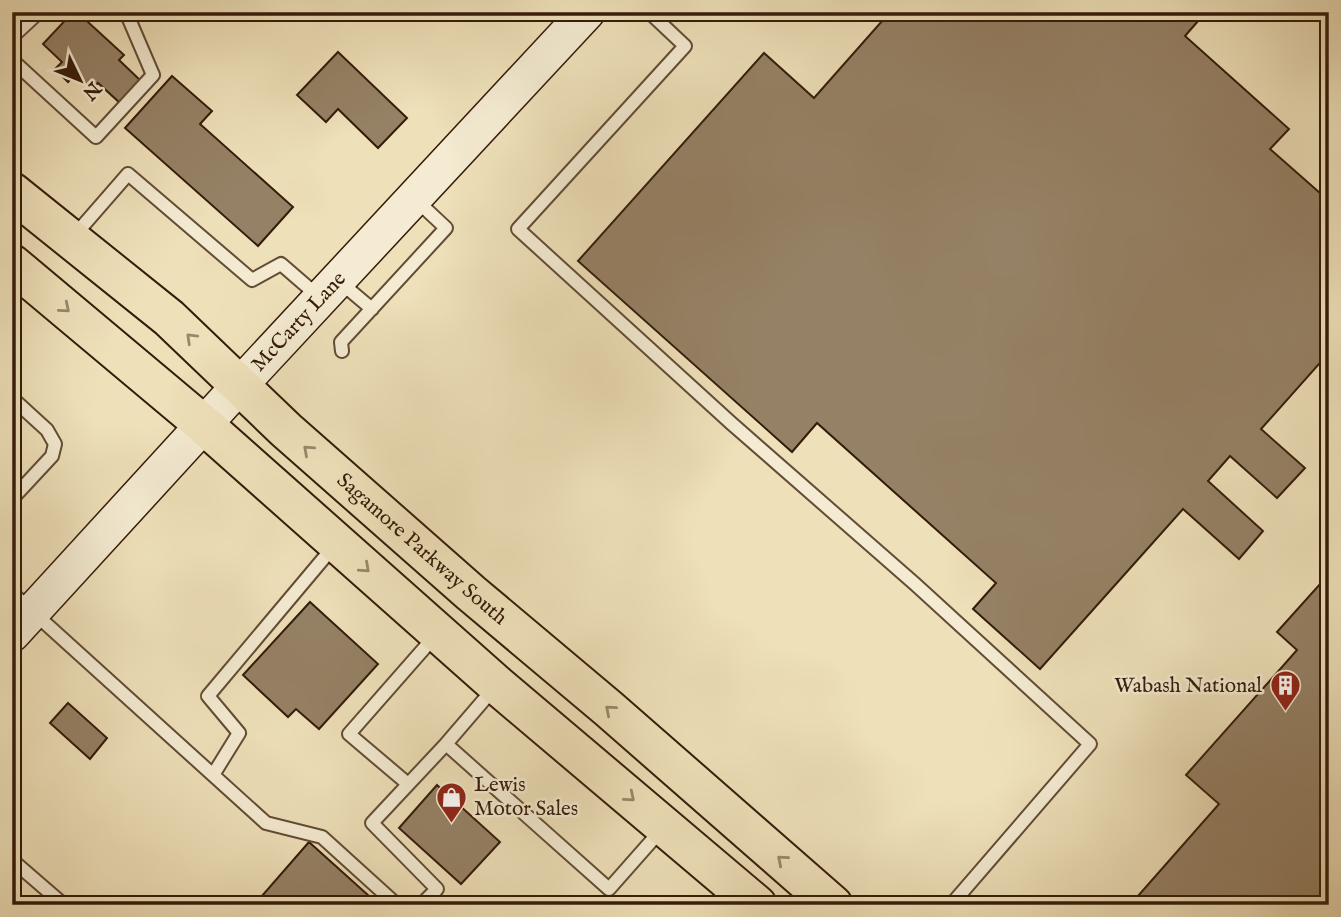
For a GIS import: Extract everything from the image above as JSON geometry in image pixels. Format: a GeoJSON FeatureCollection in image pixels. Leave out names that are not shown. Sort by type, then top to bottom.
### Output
{"type":"FeatureCollection","features":[{"type":"Feature","properties":{"kind":"main road","name":"McCarty Lane"},"geometry":{"type":"LineString","coordinates":[[19,613],[204,425],[587,12]]}},
{"type":"Feature","properties":{"kind":"main road","name":"Sagamore Parkway South"},"geometry":{"type":"LineString","coordinates":[[12,192],[169,318],[286,430],[833,905]]}},
{"type":"Feature","properties":{"kind":"main road"},"geometry":{"type":"LineString","coordinates":[[12,264],[204,425],[496,685],[665,826],[735,898]]}},
{"type":"Feature","properties":{"kind":"lane"},"geometry":{"type":"LineString","coordinates":[[12,37],[40,12]]}},
{"type":"Feature","properties":{"kind":"lane"},"geometry":{"type":"LineString","coordinates":[[12,60],[96,138],[153,75],[126,12]]}},
{"type":"Feature","properties":{"kind":"lane"},"geometry":{"type":"LineString","coordinates":[[649,12],[685,46],[518,229],[1090,744],[951,905]]}},
{"type":"Feature","properties":{"kind":"lane"},"geometry":{"type":"LineString","coordinates":[[71,239],[128,174],[252,280],[281,264],[372,309]]}},
{"type":"Feature","properties":{"kind":"lane"},"geometry":{"type":"LineString","coordinates":[[342,351],[341,342],[446,228],[414,198]]}},
{"type":"Feature","properties":{"kind":"lane"},"geometry":{"type":"LineString","coordinates":[[12,398],[47,430],[55,444],[52,456],[12,499]]}},
{"type":"Feature","properties":{"kind":"lane"},"geometry":{"type":"LineString","coordinates":[[212,775],[239,733],[208,696],[336,543]]}},
{"type":"Feature","properties":{"kind":"lane"},"geometry":{"type":"LineString","coordinates":[[19,613],[266,822],[322,837],[397,905]]}},
{"type":"Feature","properties":{"kind":"lane"},"geometry":{"type":"LineString","coordinates":[[408,784],[349,734],[437,633]]}},
{"type":"Feature","properties":{"kind":"lane"},"geometry":{"type":"LineString","coordinates":[[421,905],[437,889],[372,823],[446,744],[496,685]]}},
{"type":"Feature","properties":{"kind":"lane"},"geometry":{"type":"LineString","coordinates":[[446,744],[609,889],[665,826]]}},
{"type":"Feature","properties":{"kind":"lane"},"geometry":{"type":"LineString","coordinates":[[12,860],[64,905]]}},
{"type":"Feature","properties":{"kind":"building"},"geometry":{"type":"Polygon","coordinates":[[[73,12],[77,12],[124,55],[119,60],[141,81],[120,103],[98,83],[92,89],[76,74],[68,82],[55,69],[62,62],[43,44],[73,12]]]}},
{"type":"Feature","properties":{"kind":"building"},"geometry":{"type":"Polygon","coordinates":[[[890,12],[1206,12],[1185,36],[1289,129],[1270,149],[1329,201],[1329,358],[1326,356],[1261,429],[1305,468],[1277,498],[1230,456],[1208,481],[1263,531],[1239,559],[1183,509],[1040,669],[973,609],[996,583],[817,423],[792,452],[578,261],[764,53],[814,98],[890,12]]]}},
{"type":"Feature","properties":{"kind":"building"},"geometry":{"type":"Polygon","coordinates":[[[338,52],[407,118],[378,148],[338,109],[326,122],[297,95],[338,52]]]}},
{"type":"Feature","properties":{"kind":"building"},"geometry":{"type":"Polygon","coordinates":[[[172,76],[212,111],[200,124],[293,207],[258,246],[125,128],[172,76]]]}},
{"type":"Feature","properties":{"kind":"building","name":"Wabash National"},"geometry":{"type":"Polygon","coordinates":[[[1329,574],[1329,905],[1130,905],[1219,804],[1186,775],[1297,650],[1277,632],[1329,574]]]}},
{"type":"Feature","properties":{"kind":"building"},"geometry":{"type":"Polygon","coordinates":[[[310,602],[378,664],[319,729],[296,709],[288,717],[243,675],[310,602]]]}},
{"type":"Feature","properties":{"kind":"building"},"geometry":{"type":"Polygon","coordinates":[[[68,703],[107,738],[90,759],[50,723],[68,703]]]}},
{"type":"Feature","properties":{"kind":"building"},"geometry":{"type":"Polygon","coordinates":[[[437,785],[500,842],[461,884],[399,828],[437,785]]]}},
{"type":"Feature","properties":{"kind":"building"},"geometry":{"type":"Polygon","coordinates":[[[309,842],[379,905],[254,905],[309,842]]]}},
{"type":"Feature","properties":{"kind":"place","name":"Wabash National"},"geometry":{"type":"Point","coordinates":[1285,713]}},
{"type":"Feature","properties":{"kind":"place","name":"Lewis Motor Sales"},"geometry":{"type":"Point","coordinates":[451,824]}}]}
